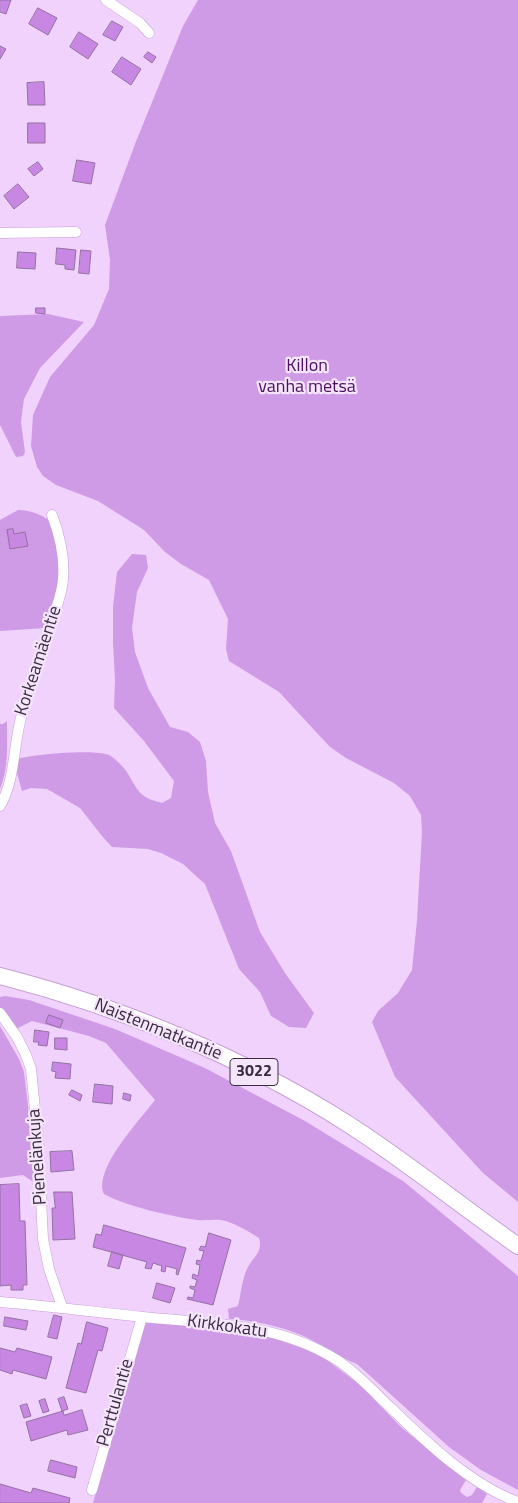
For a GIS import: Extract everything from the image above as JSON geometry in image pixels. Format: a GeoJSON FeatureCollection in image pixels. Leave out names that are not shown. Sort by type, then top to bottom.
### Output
{"type":"FeatureCollection","features":[{"type":"Feature","properties":{"kind":"main road","name":"Naistenmatkantie"},"geometry":{"type":"LineString","coordinates":[[0,976],[70,996],[119,1013],[174,1035],[276,1083],[346,1123],[387,1150],[518,1246]]}},
{"type":"Feature","properties":{"kind":"main road","name":"Naistenmatkantie"},"geometry":{"type":"LineString","coordinates":[[481,1220],[518,1255]]}},
{"type":"Feature","properties":{"kind":"street"},"geometry":{"type":"LineString","coordinates":[[106,0],[140,23],[149,33]]}},
{"type":"Feature","properties":{"kind":"street"},"geometry":{"type":"LineString","coordinates":[[0,232],[76,232]]}},
{"type":"Feature","properties":{"kind":"street","name":"Korkeamäentie"},"geometry":{"type":"LineString","coordinates":[[0,806],[11,777],[16,737],[25,700],[62,589],[63,552],[61,539],[52,515]]}},
{"type":"Feature","properties":{"kind":"street","name":"Pienelänkuja"},"geometry":{"type":"LineString","coordinates":[[0,1013],[17,1037],[31,1069],[38,1140],[43,1239],[49,1269],[62,1307]]}},
{"type":"Feature","properties":{"kind":"street","name":"Kirkkokatu"},"geometry":{"type":"LineString","coordinates":[[0,1302],[254,1327],[272,1332],[322,1352],[354,1373],[412,1428],[457,1466],[490,1488],[518,1502]]}},
{"type":"Feature","properties":{"kind":"street","name":"Perttulantie"},"geometry":{"type":"LineString","coordinates":[[92,1490],[115,1404],[142,1317]]}},
{"type":"Feature","properties":{"kind":"green space","name":"Killon vanha metsä"},"geometry":{"type":"Polygon","coordinates":[[[198,0],[518,0],[518,1202],[483,1173],[395,1077],[372,1022],[378,1011],[398,993],[412,970],[422,832],[421,815],[410,796],[394,783],[346,758],[330,747],[279,692],[229,661],[226,649],[228,619],[209,580],[181,564],[165,552],[144,530],[98,501],[56,485],[43,476],[37,467],[31,446],[33,415],[50,377],[94,325],[109,289],[110,260],[105,225],[135,144],[183,26],[198,0]]]}},
{"type":"Feature","properties":{"kind":"green space"},"geometry":{"type":"Polygon","coordinates":[[[48,314],[84,322],[40,368],[24,399],[21,422],[25,452],[23,456],[16,457],[0,425],[0,316],[48,314]]]}},
{"type":"Feature","properties":{"kind":"green space"},"geometry":{"type":"Polygon","coordinates":[[[18,510],[28,511],[54,523],[60,548],[60,581],[46,628],[0,631],[0,520],[18,510]]]}},
{"type":"Feature","properties":{"kind":"green space"},"geometry":{"type":"Polygon","coordinates":[[[132,554],[146,555],[148,568],[137,592],[132,628],[135,652],[148,688],[170,727],[188,732],[200,742],[206,761],[208,792],[215,823],[231,851],[260,932],[285,973],[314,1013],[306,1028],[289,1027],[271,1016],[260,992],[239,969],[205,884],[183,864],[148,849],[112,847],[80,808],[47,789],[31,788],[22,791],[15,766],[18,759],[62,753],[87,752],[111,756],[123,767],[140,793],[146,797],[162,803],[171,798],[174,781],[144,741],[114,708],[113,607],[117,572],[132,554]]]}},
{"type":"Feature","properties":{"kind":"green space"},"geometry":{"type":"Polygon","coordinates":[[[7,721],[6,764],[0,789],[0,724],[7,721]]]}},
{"type":"Feature","properties":{"kind":"green space"},"geometry":{"type":"Polygon","coordinates":[[[5,996],[29,1000],[115,1029],[205,1068],[305,1121],[403,1181],[518,1276],[518,1490],[481,1470],[449,1447],[357,1364],[293,1332],[257,1322],[229,1319],[228,1309],[238,1306],[246,1271],[260,1247],[259,1238],[226,1221],[197,1220],[163,1214],[124,1203],[104,1194],[102,1184],[111,1159],[129,1132],[155,1100],[106,1043],[89,1036],[32,1021],[14,1030],[0,1008],[0,997],[5,996]]]}},
{"type":"Feature","properties":{"kind":"green space"},"geometry":{"type":"Polygon","coordinates":[[[0,1026],[19,1059],[24,1072],[35,1183],[23,1175],[0,1178],[0,1026]]]}},
{"type":"Feature","properties":{"kind":"green space"},"geometry":{"type":"Polygon","coordinates":[[[146,1322],[259,1333],[319,1354],[360,1385],[401,1427],[466,1480],[460,1490],[461,1493],[467,1497],[472,1495],[477,1487],[487,1494],[482,1503],[93,1503],[143,1324],[146,1322]]]}},
{"type":"Feature","properties":{"kind":"building"},"geometry":{"type":"Polygon","coordinates":[[[0,0],[11,0],[6,14],[0,12],[0,0]]]}},
{"type":"Feature","properties":{"kind":"building"},"geometry":{"type":"Polygon","coordinates":[[[38,8],[57,18],[48,35],[29,24],[38,8]]]}},
{"type":"Feature","properties":{"kind":"building"},"geometry":{"type":"Polygon","coordinates":[[[112,21],[123,27],[115,41],[103,35],[112,21]]]}},
{"type":"Feature","properties":{"kind":"building"},"geometry":{"type":"Polygon","coordinates":[[[79,32],[98,44],[88,59],[70,47],[79,32]]]}},
{"type":"Feature","properties":{"kind":"building"},"geometry":{"type":"Polygon","coordinates":[[[0,46],[6,49],[0,59],[0,46]]]}},
{"type":"Feature","properties":{"kind":"building"},"geometry":{"type":"Polygon","coordinates":[[[148,52],[156,57],[152,63],[144,57],[148,52]]]}},
{"type":"Feature","properties":{"kind":"building"},"geometry":{"type":"Polygon","coordinates":[[[122,57],[141,69],[131,85],[112,72],[122,57]]]}},
{"type":"Feature","properties":{"kind":"building"},"geometry":{"type":"Polygon","coordinates":[[[44,82],[45,105],[28,105],[27,83],[44,82]]]}},
{"type":"Feature","properties":{"kind":"building"},"geometry":{"type":"Polygon","coordinates":[[[28,123],[45,123],[45,143],[28,143],[28,123]]]}},
{"type":"Feature","properties":{"kind":"building"},"geometry":{"type":"Polygon","coordinates":[[[77,160],[95,163],[91,184],[73,181],[77,160]]]}},
{"type":"Feature","properties":{"kind":"building"},"geometry":{"type":"Polygon","coordinates":[[[38,162],[43,169],[34,176],[28,169],[38,162]]]}},
{"type":"Feature","properties":{"kind":"building"},"geometry":{"type":"Polygon","coordinates":[[[18,184],[29,197],[14,209],[4,196],[18,184]]]}},
{"type":"Feature","properties":{"kind":"building"},"geometry":{"type":"Polygon","coordinates":[[[57,248],[76,250],[74,270],[65,269],[65,265],[56,264],[57,248]]]}},
{"type":"Feature","properties":{"kind":"building"},"geometry":{"type":"Polygon","coordinates":[[[81,250],[91,251],[89,274],[79,273],[81,250]]]}},
{"type":"Feature","properties":{"kind":"building"},"geometry":{"type":"Polygon","coordinates":[[[18,252],[36,253],[35,269],[17,268],[18,252]]]}},
{"type":"Feature","properties":{"kind":"building"},"geometry":{"type":"Polygon","coordinates":[[[36,308],[45,308],[45,314],[36,313],[36,308]]]}},
{"type":"Feature","properties":{"kind":"building"},"geometry":{"type":"Polygon","coordinates":[[[13,529],[14,534],[25,532],[28,546],[10,549],[7,530],[13,529]]]}},
{"type":"Feature","properties":{"kind":"building"},"geometry":{"type":"Polygon","coordinates":[[[49,1015],[63,1020],[60,1028],[46,1023],[49,1015]]]}},
{"type":"Feature","properties":{"kind":"building"},"geometry":{"type":"Polygon","coordinates":[[[35,1030],[49,1032],[47,1046],[38,1045],[39,1042],[34,1042],[35,1030]]]}},
{"type":"Feature","properties":{"kind":"building"},"geometry":{"type":"Polygon","coordinates":[[[55,1038],[67,1038],[67,1050],[55,1049],[55,1038]]]}},
{"type":"Feature","properties":{"kind":"building"},"geometry":{"type":"Polygon","coordinates":[[[53,1062],[71,1064],[70,1079],[55,1078],[56,1072],[52,1071],[53,1062]]]}},
{"type":"Feature","properties":{"kind":"building"},"geometry":{"type":"Polygon","coordinates":[[[95,1084],[113,1086],[112,1104],[93,1102],[95,1084]]]}},
{"type":"Feature","properties":{"kind":"building"},"geometry":{"type":"Polygon","coordinates":[[[72,1090],[82,1095],[80,1101],[69,1095],[72,1090]]]}},
{"type":"Feature","properties":{"kind":"building"},"geometry":{"type":"Polygon","coordinates":[[[124,1093],[131,1095],[130,1101],[123,1099],[124,1093]]]}},
{"type":"Feature","properties":{"kind":"building"},"geometry":{"type":"Polygon","coordinates":[[[72,1151],[74,1170],[51,1172],[50,1152],[72,1151]]]}},
{"type":"Feature","properties":{"kind":"building"},"geometry":{"type":"Polygon","coordinates":[[[19,1184],[20,1221],[25,1221],[27,1285],[23,1285],[23,1290],[11,1290],[11,1285],[0,1286],[0,1185],[19,1184]]]}},
{"type":"Feature","properties":{"kind":"building"},"geometry":{"type":"Polygon","coordinates":[[[54,1192],[72,1192],[75,1239],[53,1240],[52,1208],[55,1208],[54,1192]]]}},
{"type":"Feature","properties":{"kind":"building"},"geometry":{"type":"Polygon","coordinates":[[[104,1225],[186,1248],[178,1275],[176,1274],[177,1269],[166,1266],[165,1272],[161,1271],[162,1266],[153,1263],[151,1269],[145,1268],[147,1262],[93,1247],[96,1234],[101,1235],[104,1225]]]}},
{"type":"Feature","properties":{"kind":"building"},"geometry":{"type":"Polygon","coordinates":[[[209,1233],[231,1240],[213,1305],[187,1299],[188,1297],[193,1298],[195,1290],[190,1288],[190,1286],[195,1287],[197,1280],[192,1278],[193,1274],[198,1276],[200,1265],[196,1264],[197,1260],[201,1261],[204,1251],[199,1250],[201,1246],[205,1247],[209,1233]]]}},
{"type":"Feature","properties":{"kind":"building"},"geometry":{"type":"Polygon","coordinates":[[[112,1252],[123,1255],[119,1269],[108,1266],[112,1252]]]}},
{"type":"Feature","properties":{"kind":"building"},"geometry":{"type":"Polygon","coordinates":[[[157,1283],[175,1288],[170,1303],[153,1298],[157,1283]]]}},
{"type":"Feature","properties":{"kind":"building"},"geometry":{"type":"Polygon","coordinates":[[[54,1315],[62,1317],[57,1339],[48,1337],[54,1315]]]}},
{"type":"Feature","properties":{"kind":"building"},"geometry":{"type":"Polygon","coordinates":[[[5,1317],[28,1321],[26,1330],[4,1326],[5,1317]]]}},
{"type":"Feature","properties":{"kind":"building"},"geometry":{"type":"Polygon","coordinates":[[[87,1322],[108,1328],[102,1351],[98,1350],[86,1393],[66,1388],[78,1343],[81,1344],[87,1322]]]}},
{"type":"Feature","properties":{"kind":"building"},"geometry":{"type":"Polygon","coordinates":[[[0,1348],[15,1352],[17,1348],[52,1357],[46,1379],[13,1370],[12,1374],[0,1370],[0,1348]]]}},
{"type":"Feature","properties":{"kind":"building"},"geometry":{"type":"Polygon","coordinates":[[[64,1397],[68,1409],[62,1411],[58,1399],[64,1397]]]}},
{"type":"Feature","properties":{"kind":"building"},"geometry":{"type":"Polygon","coordinates":[[[45,1399],[49,1411],[43,1413],[39,1401],[45,1399]]]}},
{"type":"Feature","properties":{"kind":"building"},"geometry":{"type":"Polygon","coordinates":[[[27,1404],[31,1416],[24,1418],[20,1406],[27,1404]]]}},
{"type":"Feature","properties":{"kind":"building"},"geometry":{"type":"Polygon","coordinates":[[[82,1410],[88,1430],[68,1435],[67,1430],[31,1441],[26,1422],[63,1411],[64,1415],[82,1410]]]}},
{"type":"Feature","properties":{"kind":"building"},"geometry":{"type":"Polygon","coordinates":[[[51,1460],[77,1467],[75,1478],[48,1471],[51,1460]]]}},
{"type":"Feature","properties":{"kind":"building"},"geometry":{"type":"Polygon","coordinates":[[[0,1484],[31,1493],[33,1488],[70,1498],[69,1503],[0,1503],[0,1484]]]}}]}
